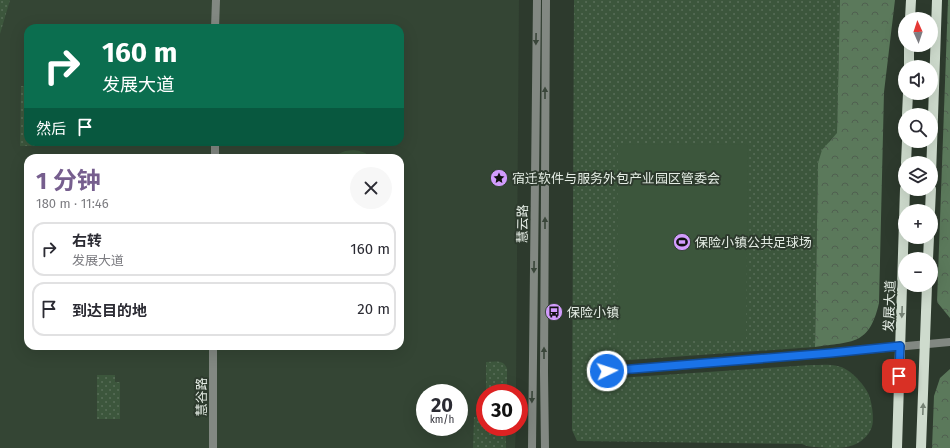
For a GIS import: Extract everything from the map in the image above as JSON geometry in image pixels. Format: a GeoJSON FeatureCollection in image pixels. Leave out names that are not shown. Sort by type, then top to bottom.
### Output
{"type":"FeatureCollection","features":[{"type":"Feature","properties":{"kind":"main road"},"geometry":{"type":"LineString","coordinates":[[910,12],[911,0]]}},
{"type":"Feature","properties":{"kind":"main road"},"geometry":{"type":"LineString","coordinates":[[932,156],[937,0]]}},
{"type":"Feature","properties":{"kind":"main road","name":"发展大道"},"geometry":{"type":"LineString","coordinates":[[897,448],[905,196]]}},
{"type":"Feature","properties":{"kind":"main road"},"geometry":{"type":"LineString","coordinates":[[921,448],[927,292]]}},
{"type":"Feature","properties":{"kind":"street"},"geometry":{"type":"LineString","coordinates":[[215,24],[216,0]]}},
{"type":"Feature","properties":{"kind":"street","name":"慧云路"},"geometry":{"type":"LineString","coordinates":[[532,448],[537,0]]}},
{"type":"Feature","properties":{"kind":"street","name":"慧云路"},"geometry":{"type":"LineString","coordinates":[[545,448],[546,0]]}},
{"type":"Feature","properties":{"kind":"street"},"geometry":{"type":"LineString","coordinates":[[592,372],[950,342]]}},
{"type":"Feature","properties":{"kind":"street","name":"慧谷路"},"geometry":{"type":"LineString","coordinates":[[213,350],[213,448]]}},
{"type":"Feature","properties":{"kind":"shaded area"},"geometry":{"type":"Polygon","coordinates":[[[0,0],[519,0],[516,384],[476,384],[476,436],[516,436],[515,448],[0,448],[0,0]]]}},
{"type":"Feature","properties":{"kind":"shaded area"},"geometry":{"type":"Polygon","coordinates":[[[0,0],[10,0],[0,34],[0,0]]]}},
{"type":"Feature","properties":{"kind":"shaded area"},"geometry":{"type":"Polygon","coordinates":[[[574,0],[840,0],[837,134],[830,140],[818,163],[815,347],[587,363],[588,380],[811,365],[839,366],[856,377],[868,393],[872,406],[873,422],[871,429],[865,438],[853,445],[839,448],[811,447],[802,444],[577,441],[572,430],[574,0]]]}},
{"type":"Feature","properties":{"kind":"shaded area"},"geometry":{"type":"Polygon","coordinates":[[[21,86],[24,86],[24,146],[20,146],[21,86]]]}},
{"type":"Feature","properties":{"kind":"shaded area","name":"保险小镇公共足球场"},"geometry":{"type":"Polygon","coordinates":[[[618,144],[748,145],[746,341],[617,340],[618,144]]]}},
{"type":"Feature","properties":{"kind":"shaded area"},"geometry":{"type":"Polygon","coordinates":[[[354,150],[361,151],[366,154],[338,154],[345,151],[354,150]]]}},
{"type":"Feature","properties":{"kind":"shaded area"},"geometry":{"type":"Polygon","coordinates":[[[486,362],[501,362],[506,366],[507,384],[486,384],[486,362]]]}},
{"type":"Feature","properties":{"kind":"shaded area"},"geometry":{"type":"Polygon","coordinates":[[[97,375],[115,375],[115,382],[120,382],[120,419],[97,419],[97,375]]]}},
{"type":"Feature","properties":{"kind":"shaded area"},"geometry":{"type":"Polygon","coordinates":[[[474,417],[476,417],[476,436],[506,436],[506,448],[473,448],[474,417]]]}},
{"type":"Feature","properties":{"kind":"green space"},"geometry":{"type":"Polygon","coordinates":[[[840,0],[895,0],[884,92],[879,303],[870,327],[858,339],[840,344],[815,347],[818,163],[822,150],[837,133],[840,0]]]}},
{"type":"Feature","properties":{"kind":"green space"},"geometry":{"type":"Polygon","coordinates":[[[948,0],[950,0],[950,318],[937,302],[948,0]]]}},
{"type":"Feature","properties":{"kind":"green space"},"geometry":{"type":"Polygon","coordinates":[[[950,369],[950,448],[932,448],[934,396],[940,378],[950,369]]]}},
{"type":"Feature","properties":{"kind":"place","name":"宿迁软件与服务外包产业园区管委会"},"geometry":{"type":"Point","coordinates":[499,178]}},
{"type":"Feature","properties":{"kind":"place","name":"保险小镇公共足球场"},"geometry":{"type":"Point","coordinates":[682,242]}},
{"type":"Feature","properties":{"kind":"place","name":"保险小镇"},"geometry":{"type":"Point","coordinates":[554,312]}},
{"type":"Feature","properties":{"kind":"route"},"geometry":{"type":"LineString","coordinates":[[607,371],[900,346],[899,376]]}}]}
